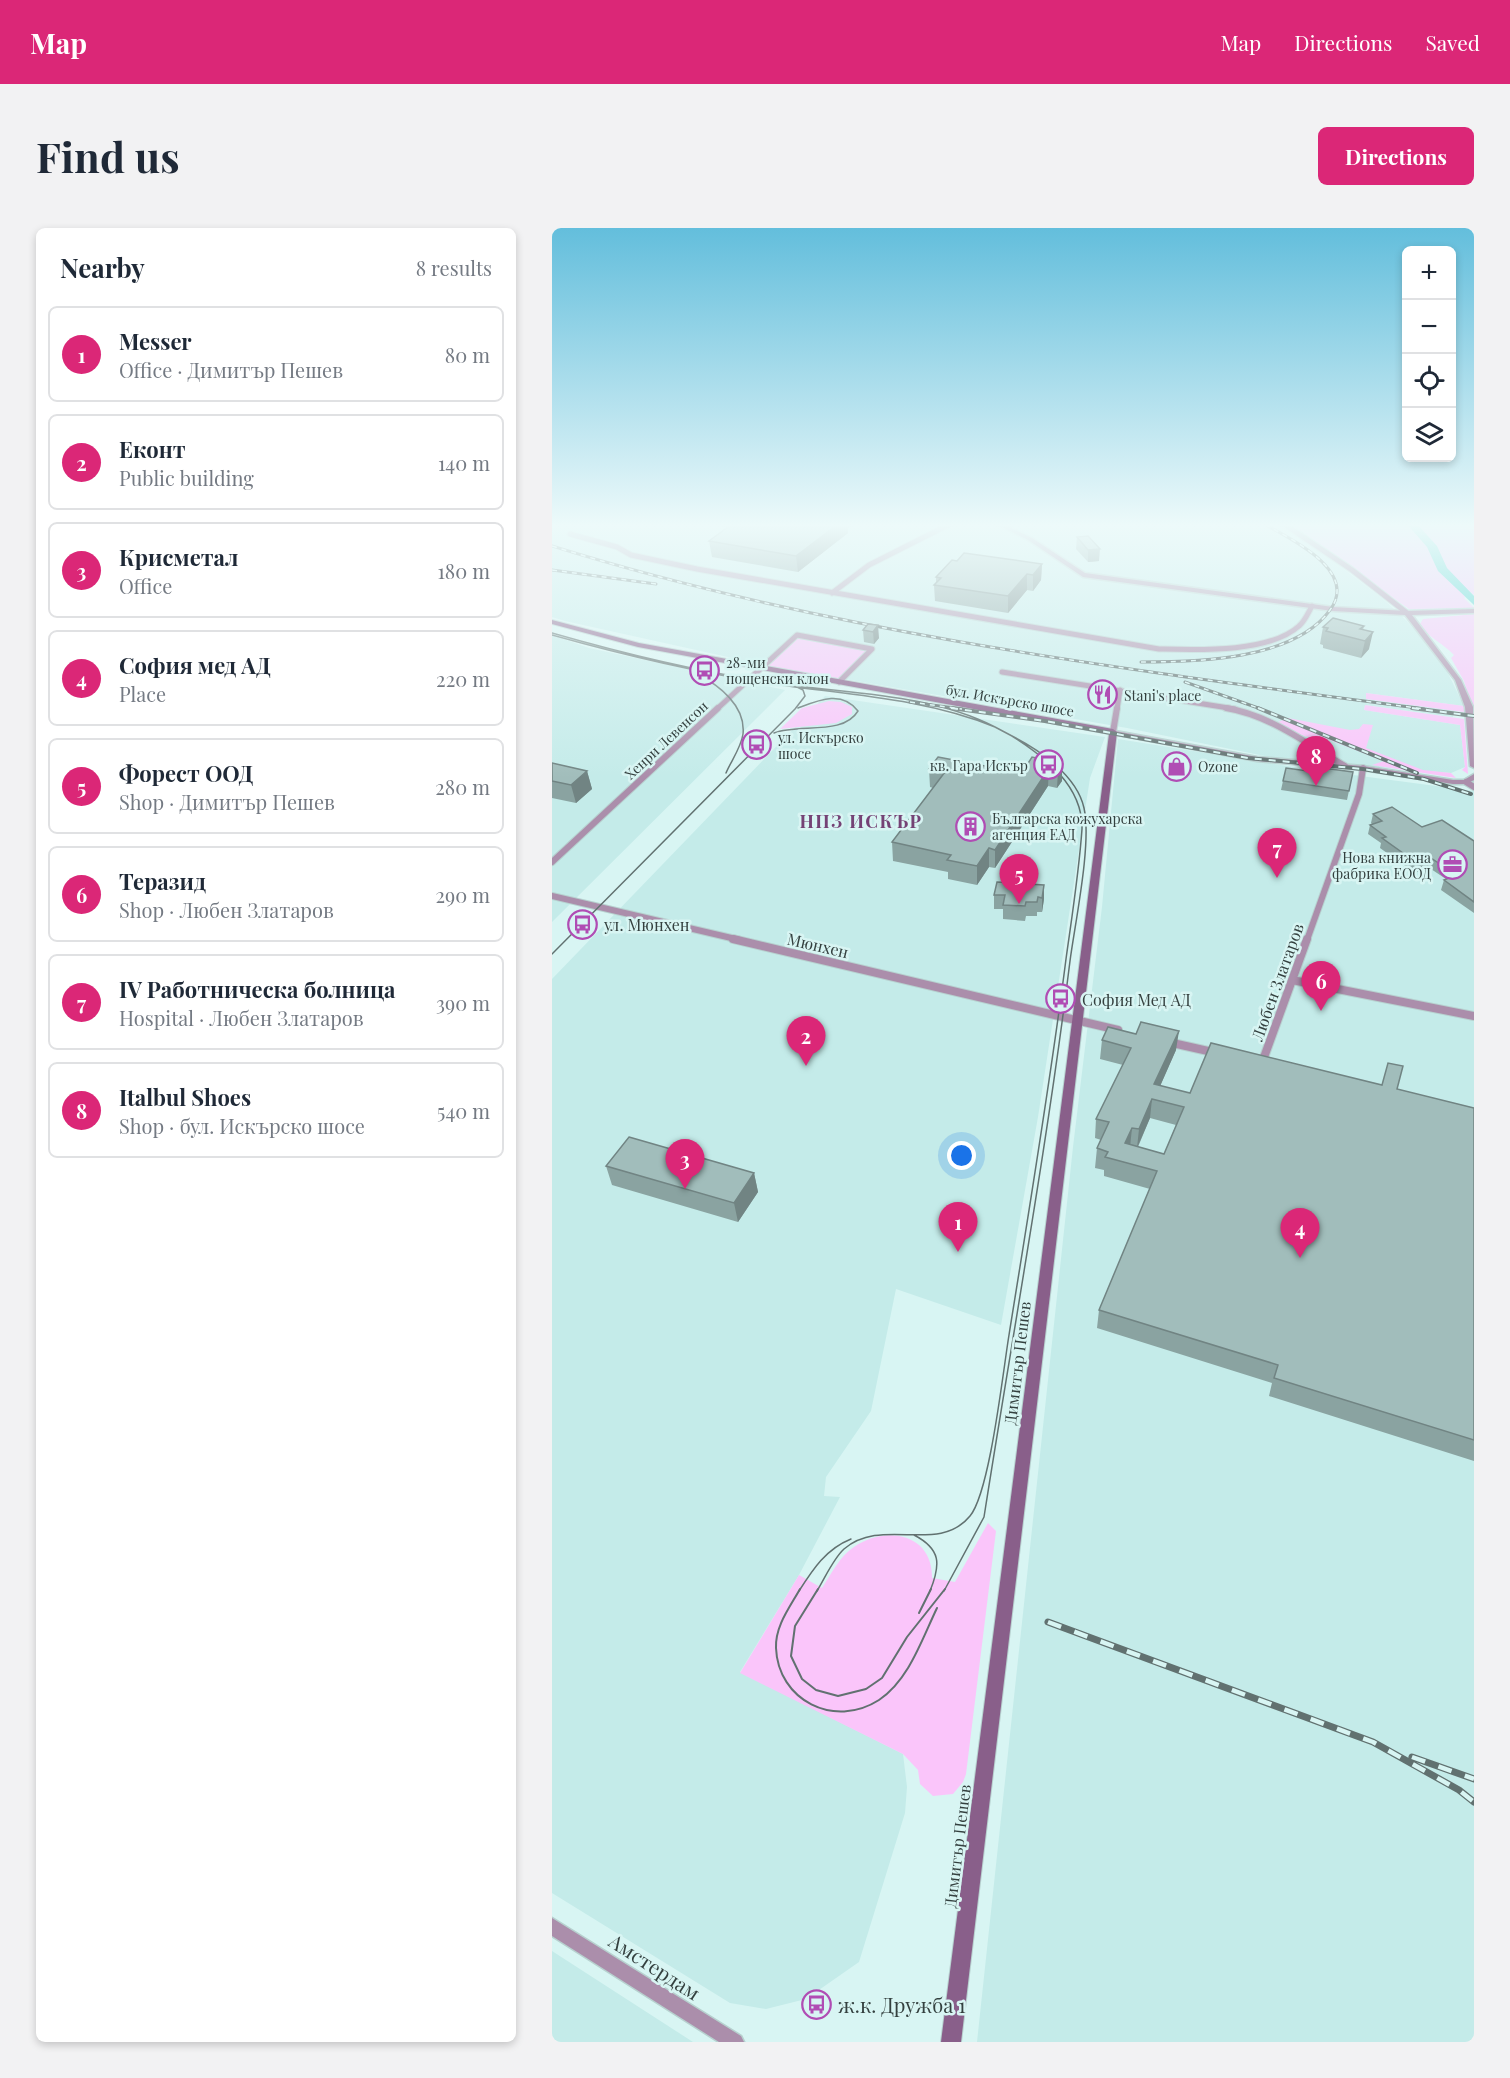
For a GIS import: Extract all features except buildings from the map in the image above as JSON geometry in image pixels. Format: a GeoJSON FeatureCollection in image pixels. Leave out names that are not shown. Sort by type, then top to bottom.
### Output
{"type":"FeatureCollection","features":[{"type":"Feature","properties":{"kind":"main road","name":"бул. Искърско шосе"},"geometry":{"type":"LineString","coordinates":[[552,622],[638,645],[1113,732]]}},
{"type":"Feature","properties":{"kind":"main road","name":"Димитър Пешев"},"geometry":{"type":"LineString","coordinates":[[951,2042],[1113,732]]}},
{"type":"Feature","properties":{"kind":"street"},"geometry":{"type":"LineString","coordinates":[[922,609],[1123,643],[1192,651],[1247,645],[1290,632],[1299,626],[1310,609]]}},
{"type":"Feature","properties":{"kind":"street"},"geometry":{"type":"LineString","coordinates":[[1348,609],[1407,613],[1474,611]]}},
{"type":"Feature","properties":{"kind":"street"},"geometry":{"type":"LineString","coordinates":[[1401,609],[1458,680],[1469,707],[1474,766]]}},
{"type":"Feature","properties":{"kind":"street","name":"Хенри Левенсон"},"geometry":{"type":"LineString","coordinates":[[552,862],[797,635],[872,649],[838,682]]}},
{"type":"Feature","properties":{"kind":"street"},"geometry":{"type":"LineString","coordinates":[[1002,672],[1254,713],[1345,766]]}},
{"type":"Feature","properties":{"kind":"street","name":"Димитър Пешев"},"geometry":{"type":"LineString","coordinates":[[1113,732],[1120,690]]}},
{"type":"Feature","properties":{"kind":"street","name":"бул. Искърско шосе"},"geometry":{"type":"LineString","coordinates":[[1113,732],[1257,759],[1345,766],[1466,782]]}},
{"type":"Feature","properties":{"kind":"street","name":"Любен Златаров"},"geometry":{"type":"LineString","coordinates":[[1248,1059],[1263,1060],[1359,794],[1363,768]]}},
{"type":"Feature","properties":{"kind":"street"},"geometry":{"type":"LineString","coordinates":[[1474,777],[1466,782],[1474,787]]}},
{"type":"Feature","properties":{"kind":"street","name":"Мюнхен"},"geometry":{"type":"LineString","coordinates":[[552,896],[1078,1021]]}},
{"type":"Feature","properties":{"kind":"street"},"geometry":{"type":"LineString","coordinates":[[1293,980],[1474,1016]]}},
{"type":"Feature","properties":{"kind":"street"},"geometry":{"type":"LineString","coordinates":[[1078,1021],[1123,1031]]}},
{"type":"Feature","properties":{"kind":"street"},"geometry":{"type":"LineString","coordinates":[[1157,1039],[1225,1054]]}},
{"type":"Feature","properties":{"kind":"street","name":"Амстердам"},"geometry":{"type":"LineString","coordinates":[[552,1926],[735,2042]]}},
{"type":"Feature","properties":{"kind":"shaded area"},"geometry":{"type":"Polygon","coordinates":[[[552,609],[1394,609],[1442,661],[1464,706],[1366,693],[1366,699],[1454,710],[1453,717],[1365,705],[1364,710],[1460,725],[1465,767],[1451,773],[1280,759],[1127,728],[764,665],[552,617],[552,609]]]}},
{"type":"Feature","properties":{"kind":"shaded area"},"geometry":{"type":"Polygon","coordinates":[[[1474,614],[1474,713],[1464,681],[1451,658],[1454,655],[1426,632],[1420,624],[1423,619],[1474,614]]]}},
{"type":"Feature","properties":{"kind":"shaded area"},"geometry":{"type":"Polygon","coordinates":[[[552,635],[589,648],[785,690],[552,922],[552,635]]]}},
{"type":"Feature","properties":{"kind":"shaded area"},"geometry":{"type":"Polygon","coordinates":[[[797,635],[872,649],[842,679],[764,665],[797,635]]]}},
{"type":"Feature","properties":{"kind":"shaded area"},"geometry":{"type":"Polygon","coordinates":[[[1366,693],[1464,706],[1464,712],[1366,699],[1366,693]]]}},
{"type":"Feature","properties":{"kind":"shaded area"},"geometry":{"type":"Polygon","coordinates":[[[825,696],[1105,737],[1090,778],[1038,1117],[1001,1325],[896,1289],[871,1411],[826,1477],[824,1496],[840,1497],[799,1575],[740,1672],[903,1754],[907,1787],[905,1813],[859,1962],[806,1999],[766,2009],[730,2003],[552,1893],[552,979],[825,696]]]}},
{"type":"Feature","properties":{"kind":"shaded area"},"geometry":{"type":"Polygon","coordinates":[[[829,701],[841,702],[852,707],[852,714],[836,723],[780,729],[802,708],[829,701]]]}},
{"type":"Feature","properties":{"kind":"shaded area"},"geometry":{"type":"Polygon","coordinates":[[[1365,705],[1464,719],[1468,774],[1462,770],[1465,767],[1460,725],[1364,710],[1365,705]]]}},
{"type":"Feature","properties":{"kind":"shaded area"},"geometry":{"type":"Polygon","coordinates":[[[1288,718],[1350,730],[1359,729],[1363,724],[1373,725],[1366,748],[1423,770],[1451,773],[1456,778],[1372,765],[1384,761],[1322,737],[1305,736],[1278,722],[1288,718]]]}},
{"type":"Feature","properties":{"kind":"shaded area"},"geometry":{"type":"Polygon","coordinates":[[[1118,739],[1300,768],[1474,791],[1474,2042],[977,2042],[1073,1147],[1102,907],[1118,739]]]}},
{"type":"Feature","properties":{"kind":"shaded area"},"geometry":{"type":"Polygon","coordinates":[[[988,1523],[996,1531],[966,1774],[963,1782],[953,1794],[933,1796],[920,1784],[918,1770],[903,1754],[740,1673],[799,1575],[822,1588],[840,1560],[854,1547],[879,1536],[893,1535],[905,1537],[925,1551],[930,1563],[932,1578],[955,1582],[988,1523]]]}},
{"type":"Feature","properties":{"kind":"shaded area"},"geometry":{"type":"Polygon","coordinates":[[[552,1951],[693,2042],[552,2042],[552,1951]]]}},
{"type":"Feature","properties":{"kind":"tram line"},"geometry":{"type":"LineString","coordinates":[[552,633],[719,674],[915,701],[943,707],[995,727]]}},
{"type":"Feature","properties":{"kind":"tram line"},"geometry":{"type":"LineString","coordinates":[[552,635],[722,676],[797,687]]}},
{"type":"Feature","properties":{"kind":"tram line"},"geometry":{"type":"LineString","coordinates":[[697,674],[722,690],[736,706],[743,724],[742,739],[726,773]]}},
{"type":"Feature","properties":{"kind":"tram line"},"geometry":{"type":"LineString","coordinates":[[552,954],[795,709],[805,696],[803,690],[797,687]]}},
{"type":"Feature","properties":{"kind":"tram line"},"geometry":{"type":"LineString","coordinates":[[797,687],[916,704],[995,727]]}},
{"type":"Feature","properties":{"kind":"tram line"},"geometry":{"type":"LineString","coordinates":[[774,733],[842,724],[858,711],[852,705],[838,699],[822,700],[798,708]]}},
{"type":"Feature","properties":{"kind":"tram line"},"geometry":{"type":"LineString","coordinates":[[995,727],[1012,736]]}},
{"type":"Feature","properties":{"kind":"tram line"},"geometry":{"type":"LineString","coordinates":[[817,1591],[840,1553],[859,1540],[876,1535],[942,1533],[957,1527],[970,1516],[977,1503],[990,1458],[1053,1053],[1082,829],[1081,814],[1076,799],[1060,774],[1037,753],[1012,736]]}},
{"type":"Feature","properties":{"kind":"tram line"},"geometry":{"type":"LineString","coordinates":[[944,1591],[984,1517],[1051,1100],[1086,841],[1084,808],[1074,785],[1045,756],[1012,736]]}},
{"type":"Feature","properties":{"kind":"tram line"},"geometry":{"type":"LineString","coordinates":[[914,1535],[929,1546],[936,1558],[936,1573],[930,1591]]}},
{"type":"Feature","properties":{"kind":"tram line"},"geometry":{"type":"LineString","coordinates":[[799,1591],[827,1554],[851,1539]]}},
{"type":"Feature","properties":{"kind":"tram line"},"geometry":{"type":"LineString","coordinates":[[800,1589],[778,1632],[776,1648],[779,1666],[787,1682],[798,1695],[811,1704],[827,1710],[844,1711],[862,1708],[889,1692],[899,1682],[914,1658],[937,1608]]}},
{"type":"Feature","properties":{"kind":"tram line"},"geometry":{"type":"LineString","coordinates":[[818,1589],[795,1626],[791,1656],[802,1679],[816,1690],[838,1696],[866,1689],[882,1678],[907,1637],[945,1589]]}},
{"type":"Feature","properties":{"kind":"tram line"},"geometry":{"type":"LineString","coordinates":[[919,1613],[930,1591]]}},
{"type":"Feature","properties":{"kind":"railway"},"geometry":{"type":"LineString","coordinates":[[793,609],[984,646],[1424,709]]}},
{"type":"Feature","properties":{"kind":"railway"},"geometry":{"type":"LineString","coordinates":[[1141,662],[1216,659],[1269,648],[1293,639],[1314,627],[1331,609]]}},
{"type":"Feature","properties":{"kind":"railway"},"geometry":{"type":"LineString","coordinates":[[1185,682],[1261,709]]}},
{"type":"Feature","properties":{"kind":"railway"},"geometry":{"type":"LineString","coordinates":[[910,702],[962,709]]}},
{"type":"Feature","properties":{"kind":"railway"},"geometry":{"type":"LineString","coordinates":[[951,708],[1045,721],[1248,758],[1363,769],[1424,779],[1471,794]]}},
{"type":"Feature","properties":{"kind":"railway"},"geometry":{"type":"LineString","coordinates":[[1258,708],[1417,773]]}},
{"type":"Feature","properties":{"kind":"railway"},"geometry":{"type":"LineString","coordinates":[[1412,708],[1474,716]]}},
{"type":"Feature","properties":{"kind":"railway"},"geometry":{"type":"LineString","coordinates":[[1048,1622],[1373,1742],[1459,1790],[1474,1802]]}},
{"type":"Feature","properties":{"kind":"railway"},"geometry":{"type":"LineString","coordinates":[[1412,1757],[1474,1779]]}},
{"type":"Feature","properties":{"kind":"place","name":"28-ми пощенски клон"},"geometry":{"type":"Point","coordinates":[705,670]}},
{"type":"Feature","properties":{"kind":"place","name":"Stani's place"},"geometry":{"type":"Point","coordinates":[1103,695]}},
{"type":"Feature","properties":{"kind":"place","name":"ул. Искърско шосе"},"geometry":{"type":"Point","coordinates":[757,745]}},
{"type":"Feature","properties":{"kind":"place","name":"кв. Гара Искър"},"geometry":{"type":"Point","coordinates":[1049,765]}},
{"type":"Feature","properties":{"kind":"place","name":"Ozone"},"geometry":{"type":"Point","coordinates":[1177,766]}},
{"type":"Feature","properties":{"kind":"place","name":"Italbul Shoes"},"geometry":{"type":"Point","coordinates":[1316,786]}},
{"type":"Feature","properties":{"kind":"place","name":"Българска кожухарска агенция ЕАД"},"geometry":{"type":"Point","coordinates":[971,826]}},
{"type":"Feature","properties":{"kind":"place","name":"Нова книжна фабрика ЕООД"},"geometry":{"type":"Point","coordinates":[1452,865]}},
{"type":"Feature","properties":{"kind":"place","name":"IV Работническа болница"},"geometry":{"type":"Point","coordinates":[1277,878]}},
{"type":"Feature","properties":{"kind":"place","name":"Форест ООД"},"geometry":{"type":"Point","coordinates":[1019,904]}},
{"type":"Feature","properties":{"kind":"place","name":"ул. Мюнхен"},"geometry":{"type":"Point","coordinates":[583,924]}},
{"type":"Feature","properties":{"kind":"place","name":"София Мед АД"},"geometry":{"type":"Point","coordinates":[1061,999]}},
{"type":"Feature","properties":{"kind":"place","name":"Теразид"},"geometry":{"type":"Point","coordinates":[1321,1011]}},
{"type":"Feature","properties":{"kind":"place","name":"Еконт"},"geometry":{"type":"Point","coordinates":[806,1066]}},
{"type":"Feature","properties":{"kind":"place","name":"Крисметал"},"geometry":{"type":"Point","coordinates":[685,1189]}},
{"type":"Feature","properties":{"kind":"place","name":"Messer"},"geometry":{"type":"Point","coordinates":[958,1252]}},
{"type":"Feature","properties":{"kind":"place","name":"София мед АД"},"geometry":{"type":"Point","coordinates":[1300,1258]}},
{"type":"Feature","properties":{"kind":"place","name":"ж.к. Дружба 1"},"geometry":{"type":"Point","coordinates":[817,2004]}},
{"type":"Feature","properties":{"kind":"district","name":"НПЗ ИСКЪР"},"geometry":{"type":"Point","coordinates":[861,821]}}]}
